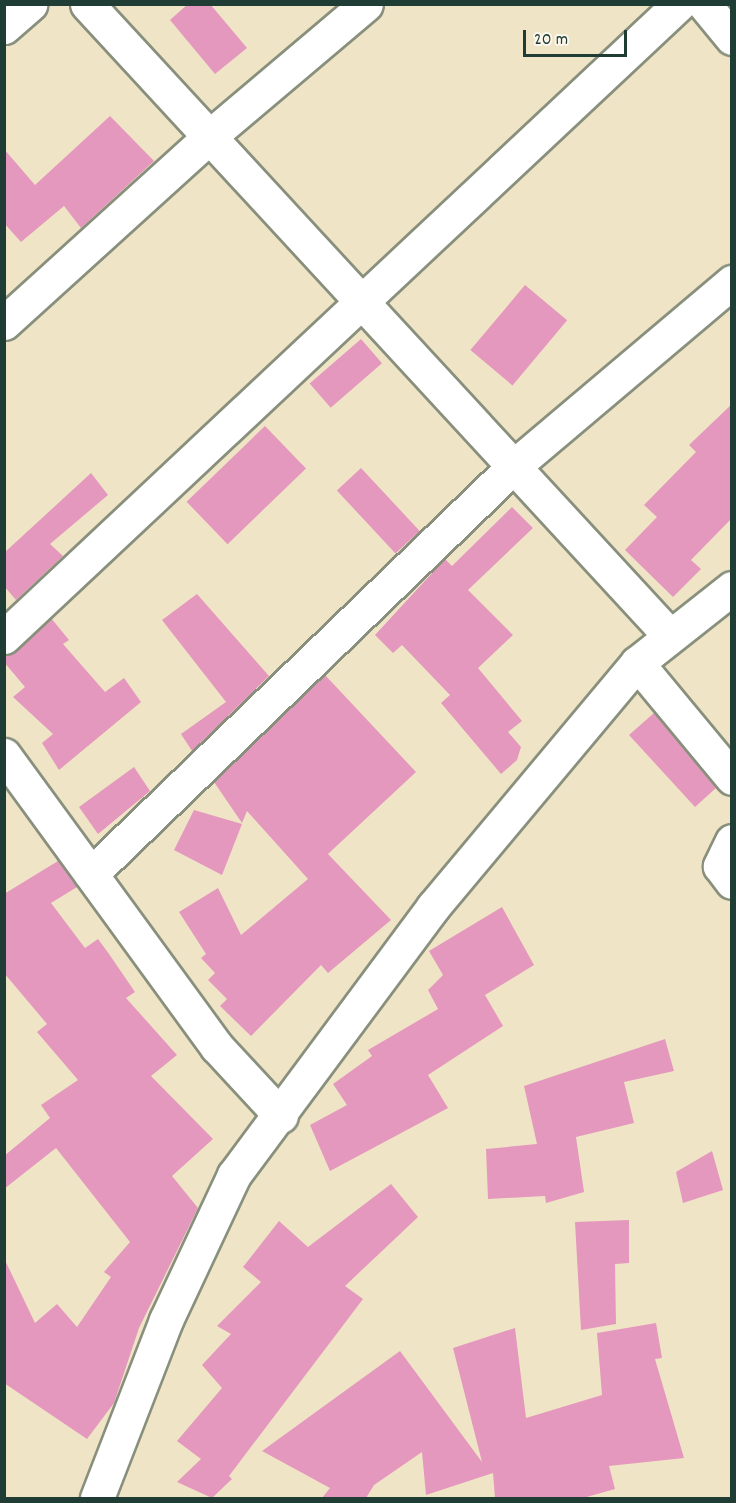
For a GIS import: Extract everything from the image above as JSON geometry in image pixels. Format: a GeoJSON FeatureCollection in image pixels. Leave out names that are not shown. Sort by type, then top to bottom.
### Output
{"type":"FeatureCollection","features":[{"type":"Feature","properties":{"kind":"street"},"geometry":{"type":"LineString","coordinates":[[4,27],[30,4]]}},
{"type":"Feature","properties":{"kind":"street"},"geometry":{"type":"LineString","coordinates":[[87,4],[210,136],[358,302],[670,636]]}},
{"type":"Feature","properties":{"kind":"street"},"geometry":{"type":"LineString","coordinates":[[4,322],[210,136],[366,4]]}},
{"type":"Feature","properties":{"kind":"street"},"geometry":{"type":"LineString","coordinates":[[4,637],[358,302],[679,4]]}},
{"type":"Feature","properties":{"kind":"street"},"geometry":{"type":"LineString","coordinates":[[704,4],[732,38]]}},
{"type":"Feature","properties":{"kind":"street"},"geometry":{"type":"LineString","coordinates":[[91,874],[513,467],[732,282]]}},
{"type":"Feature","properties":{"kind":"street"},"geometry":{"type":"LineString","coordinates":[[97,1498],[166,1320],[234,1175],[281,1116],[433,907],[637,663],[732,588]]}},
{"type":"Feature","properties":{"kind":"street"},"geometry":{"type":"LineString","coordinates":[[637,663],[732,778]]}},
{"type":"Feature","properties":{"kind":"street"},"geometry":{"type":"LineString","coordinates":[[4,755],[217,1047],[281,1116]]}},
{"type":"Feature","properties":{"kind":"street"},"geometry":{"type":"LineString","coordinates":[[732,840],[720,866],[732,882]]}},
{"type":"Feature","properties":{"kind":"building"},"geometry":{"type":"Polygon","coordinates":[[[188,4],[210,4],[247,48],[215,74],[170,20],[188,4]]]}},
{"type":"Feature","properties":{"kind":"building"},"geometry":{"type":"Polygon","coordinates":[[[110,116],[154,161],[81,228],[64,206],[21,242],[4,223],[4,149],[35,185],[110,116]]]}},
{"type":"Feature","properties":{"kind":"building"},"geometry":{"type":"Polygon","coordinates":[[[525,285],[567,320],[512,385],[470,350],[525,285]]]}},
{"type":"Feature","properties":{"kind":"building"},"geometry":{"type":"Polygon","coordinates":[[[361,339],[382,363],[331,408],[310,384],[361,339]]]}},
{"type":"Feature","properties":{"kind":"building"},"geometry":{"type":"Polygon","coordinates":[[[732,404],[732,518],[691,560],[701,569],[673,597],[625,550],[657,517],[644,505],[696,452],[689,445],[732,404]]]}},
{"type":"Feature","properties":{"kind":"building"},"geometry":{"type":"Polygon","coordinates":[[[265,426],[306,468],[228,544],[187,502],[265,426]]]}},
{"type":"Feature","properties":{"kind":"building"},"geometry":{"type":"Polygon","coordinates":[[[361,468],[420,531],[396,553],[337,491],[361,468]]]}},
{"type":"Feature","properties":{"kind":"building"},"geometry":{"type":"Polygon","coordinates":[[[91,473],[108,495],[50,544],[63,556],[16,600],[4,586],[4,553],[91,473]]]}},
{"type":"Feature","properties":{"kind":"building"},"geometry":{"type":"Polygon","coordinates":[[[512,507],[533,528],[468,590],[513,635],[478,668],[522,721],[508,732],[521,747],[517,760],[501,774],[441,703],[450,695],[402,645],[393,653],[375,635],[445,559],[452,566],[512,507]]]}},
{"type":"Feature","properties":{"kind":"building"},"geometry":{"type":"Polygon","coordinates":[[[197,594],[269,676],[192,751],[181,734],[226,702],[162,620],[197,594]]]}},
{"type":"Feature","properties":{"kind":"building"},"geometry":{"type":"Polygon","coordinates":[[[51,618],[69,640],[63,644],[105,692],[124,678],[141,702],[59,770],[42,743],[53,734],[13,697],[25,687],[4,662],[4,656],[51,618]]]}},
{"type":"Feature","properties":{"kind":"building"},"geometry":{"type":"Polygon","coordinates":[[[325,675],[416,772],[328,854],[391,920],[328,973],[321,965],[251,1036],[220,1006],[227,999],[208,980],[215,973],[201,958],[206,954],[179,912],[218,888],[241,935],[308,879],[247,811],[242,823],[214,782],[325,675]]]}},
{"type":"Feature","properties":{"kind":"building"},"geometry":{"type":"Polygon","coordinates":[[[654,713],[716,788],[695,807],[629,735],[654,713]]]}},
{"type":"Feature","properties":{"kind":"building"},"geometry":{"type":"Polygon","coordinates":[[[134,767],[150,791],[98,834],[79,807],[134,767]]]}},
{"type":"Feature","properties":{"kind":"building"},"geometry":{"type":"Polygon","coordinates":[[[194,810],[242,824],[222,875],[174,850],[194,810]]]}},
{"type":"Feature","properties":{"kind":"building"},"geometry":{"type":"Polygon","coordinates":[[[58,861],[77,887],[51,903],[85,948],[98,939],[109,954],[135,992],[126,998],[177,1055],[151,1076],[213,1139],[172,1176],[198,1208],[139,1328],[114,1403],[87,1439],[4,1383],[4,1258],[35,1323],[57,1304],[77,1327],[111,1277],[104,1272],[130,1242],[56,1148],[4,1189],[4,1156],[50,1118],[41,1105],[78,1080],[37,1032],[47,1024],[4,973],[4,894],[58,861]]]}},
{"type":"Feature","properties":{"kind":"building"},"geometry":{"type":"Polygon","coordinates":[[[502,907],[534,965],[485,995],[503,1026],[428,1075],[448,1108],[330,1171],[310,1125],[347,1105],[333,1084],[372,1056],[368,1050],[438,1009],[428,990],[443,975],[429,951],[502,907]]]}},
{"type":"Feature","properties":{"kind":"building"},"geometry":{"type":"Polygon","coordinates":[[[665,1039],[674,1071],[624,1082],[634,1123],[576,1137],[584,1192],[546,1203],[545,1196],[488,1199],[486,1149],[537,1144],[524,1086],[665,1039]]]}},
{"type":"Feature","properties":{"kind":"building"},"geometry":{"type":"Polygon","coordinates":[[[712,1151],[723,1190],[683,1203],[676,1172],[712,1151]]]}},
{"type":"Feature","properties":{"kind":"building"},"geometry":{"type":"Polygon","coordinates":[[[391,1184],[418,1217],[345,1286],[363,1299],[229,1476],[232,1479],[212,1498],[177,1482],[201,1459],[177,1441],[222,1388],[202,1365],[231,1334],[217,1326],[261,1282],[243,1267],[279,1221],[308,1247],[391,1184]]]}},
{"type":"Feature","properties":{"kind":"building"},"geometry":{"type":"Polygon","coordinates":[[[629,1220],[629,1263],[615,1264],[616,1324],[581,1330],[575,1222],[629,1220]]]}},
{"type":"Feature","properties":{"kind":"building"},"geometry":{"type":"Polygon","coordinates":[[[656,1323],[662,1358],[655,1359],[684,1458],[609,1466],[615,1489],[583,1498],[495,1498],[493,1473],[426,1495],[422,1452],[374,1485],[366,1498],[322,1498],[330,1488],[262,1451],[400,1351],[482,1462],[453,1348],[515,1328],[526,1418],[602,1395],[597,1333],[656,1323]]]}}]}
